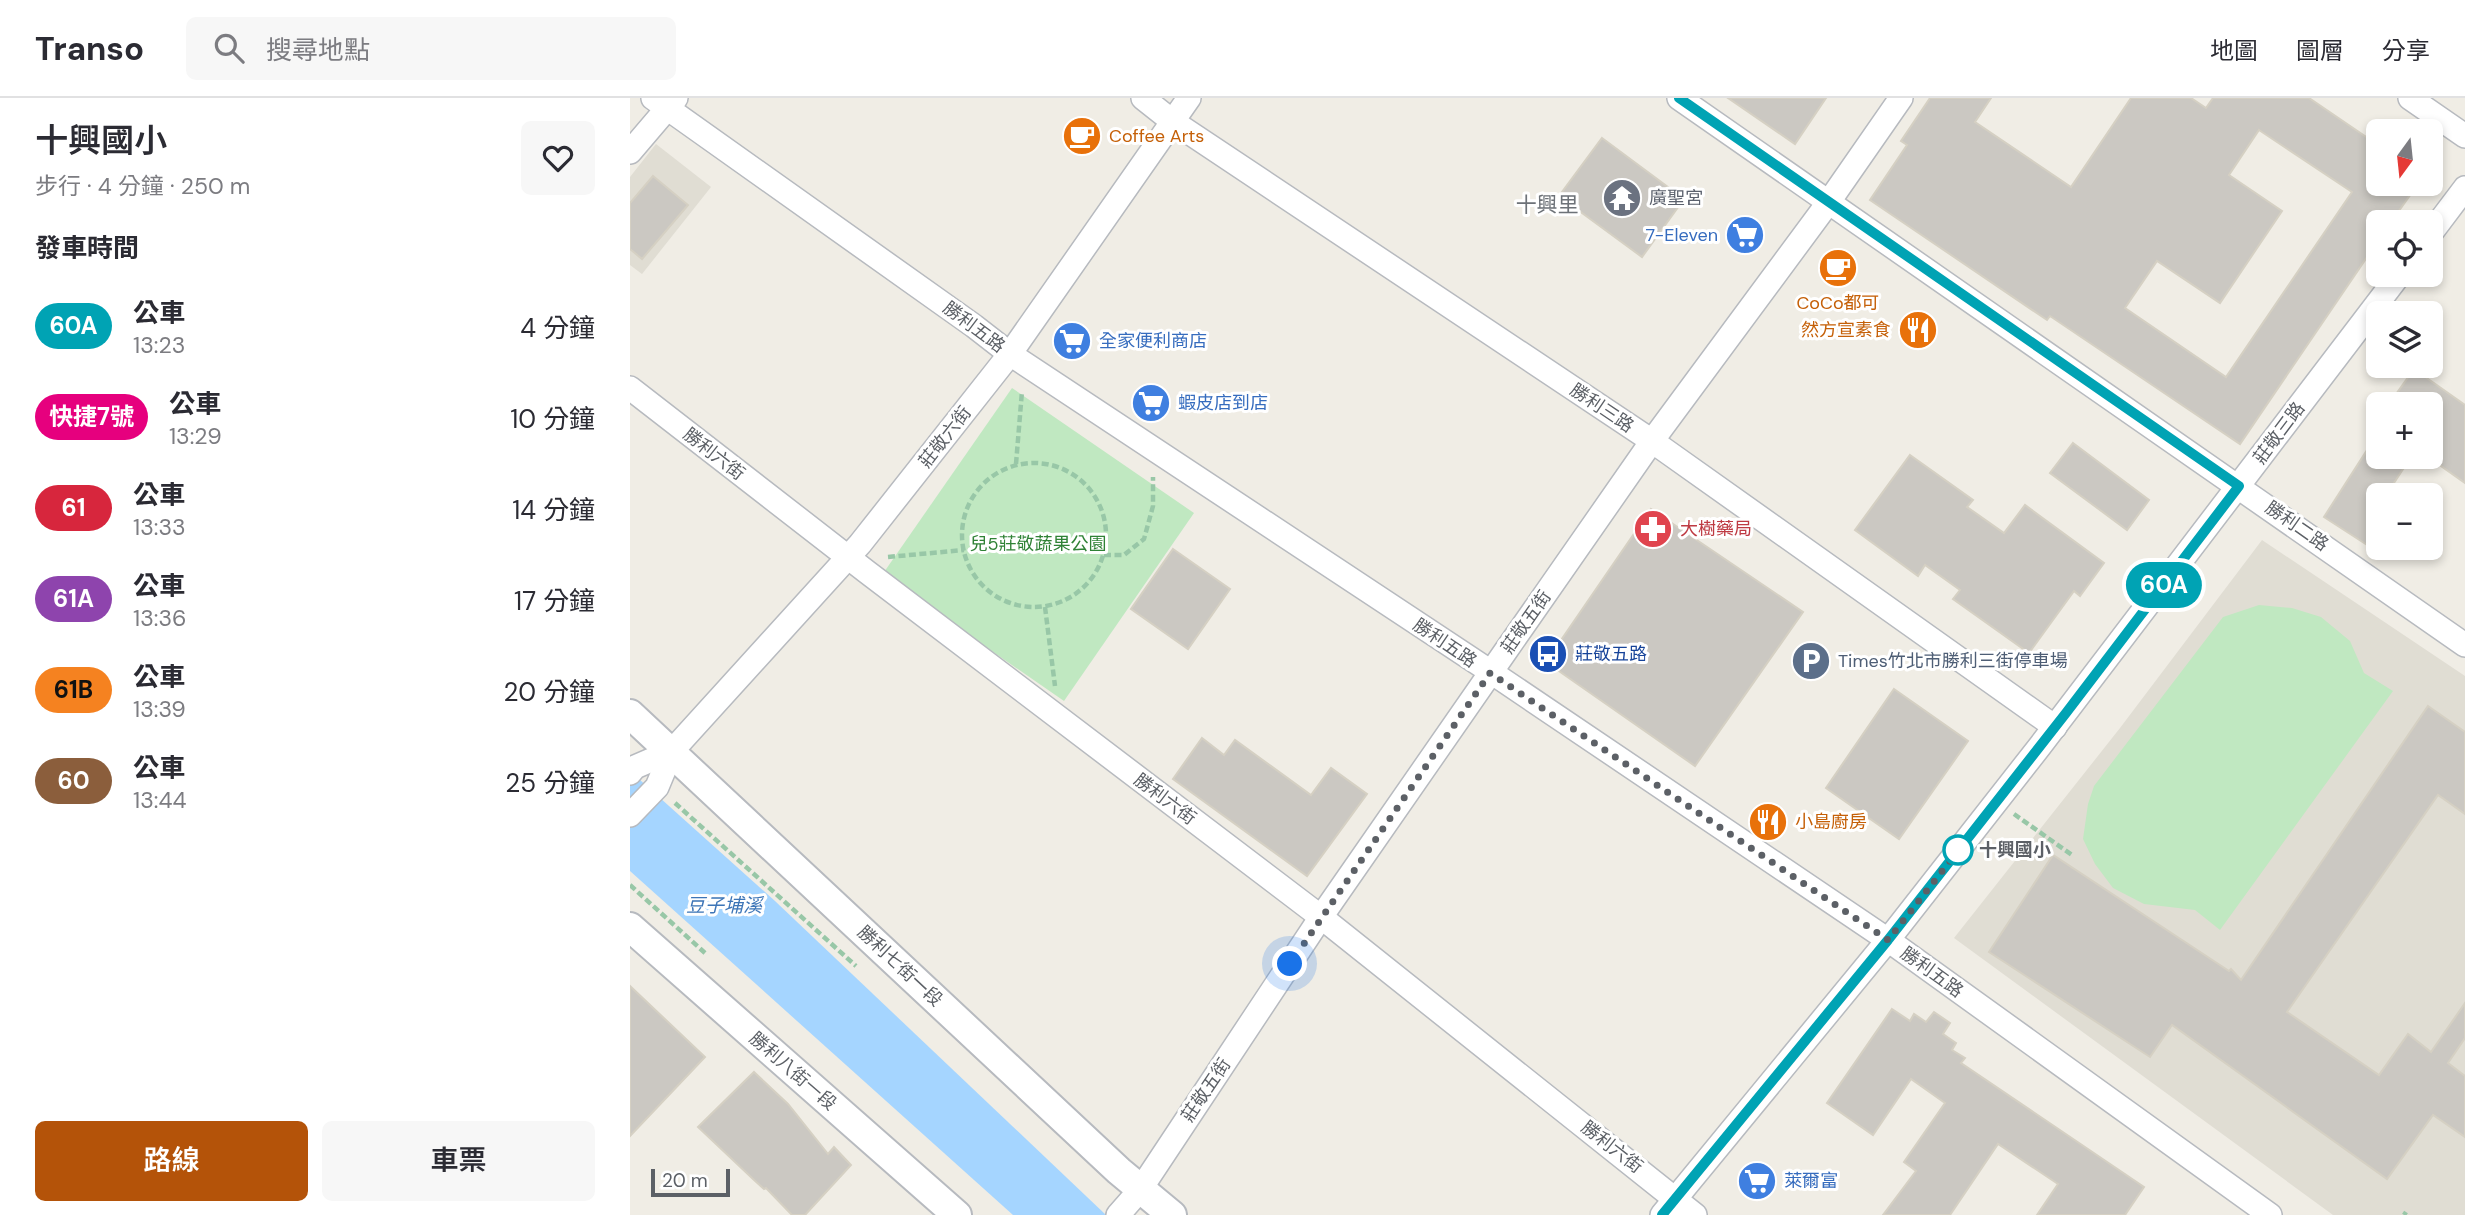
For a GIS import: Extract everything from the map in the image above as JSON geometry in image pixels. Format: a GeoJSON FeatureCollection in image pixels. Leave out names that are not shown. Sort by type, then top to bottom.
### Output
{"type":"FeatureCollection","features":[{"type":"Feature","properties":{"kind":"street","name":"勝利三路"},"geometry":{"type":"LineString","coordinates":[[1143,98],[1172,121],[1652,441],[2055,727]]}},
{"type":"Feature","properties":{"kind":"street","name":"莊敬六街"},"geometry":{"type":"LineString","coordinates":[[672,751],[849,559],[1010,354],[1189,98]]}},
{"type":"Feature","properties":{"kind":"street","name":"勝利二路"},"geometry":{"type":"LineString","coordinates":[[1679,98],[2465,645]]}},
{"type":"Feature","properties":{"kind":"street","name":"莊敬五街"},"geometry":{"type":"LineString","coordinates":[[1118,1215],[1140,1190],[1321,917],[1652,441],[1828,203],[1901,98]]}},
{"type":"Feature","properties":{"kind":"street"},"geometry":{"type":"LineString","coordinates":[[2410,98],[2465,136]]}},
{"type":"Feature","properties":{"kind":"street"},"geometry":{"type":"LineString","coordinates":[[630,152],[666,102]]}},
{"type":"Feature","properties":{"kind":"street","name":"勝利五路"},"geometry":{"type":"LineString","coordinates":[[666,102],[1010,354],[1888,940],[2270,1215]]}},
{"type":"Feature","properties":{"kind":"street"},"geometry":{"type":"LineString","coordinates":[[2443,217],[2465,188]]}},
{"type":"Feature","properties":{"kind":"street","name":"莊敬三路"},"geometry":{"type":"LineString","coordinates":[[1669,1206],[1888,940],[2055,727],[2390,287]]}},
{"type":"Feature","properties":{"kind":"street","name":"勝利六街"},"geometry":{"type":"LineString","coordinates":[[630,388],[849,559],[1321,917],[1669,1206],[1695,1215]]}},
{"type":"Feature","properties":{"kind":"street","name":"勝利七街一段"},"geometry":{"type":"LineString","coordinates":[[630,714],[1140,1190],[1172,1215]]}},
{"type":"Feature","properties":{"kind":"street"},"geometry":{"type":"LineString","coordinates":[[633,770],[672,751]]}},
{"type":"Feature","properties":{"kind":"street"},"geometry":{"type":"LineString","coordinates":[[630,815],[657,787],[672,751]]}},
{"type":"Feature","properties":{"kind":"street","name":"勝利八街一段"},"geometry":{"type":"LineString","coordinates":[[630,927],[957,1215]]}},
{"type":"Feature","properties":{"kind":"path"},"geometry":{"type":"LineString","coordinates":[[1016,464],[1022,391]]}},
{"type":"Feature","properties":{"kind":"path"},"geometry":{"type":"LineString","coordinates":[[1039,462],[1062,467],[1083,480],[1098,498],[1106,520],[1107,544],[1104,555],[1087,586],[1068,600],[1045,607],[1021,606],[998,598],[979,582],[966,561],[961,537],[964,513],[975,491],[993,474],[1016,464],[1039,462]]}},
{"type":"Feature","properties":{"kind":"path"},"geometry":{"type":"LineString","coordinates":[[1104,555],[1124,555],[1144,539],[1153,506],[1153,477]]}},
{"type":"Feature","properties":{"kind":"path"},"geometry":{"type":"LineString","coordinates":[[878,559],[964,550]]}},
{"type":"Feature","properties":{"kind":"path"},"geometry":{"type":"LineString","coordinates":[[1045,607],[1059,718]]}},
{"type":"Feature","properties":{"kind":"path"},"geometry":{"type":"LineString","coordinates":[[1996,802],[2072,855]]}},
{"type":"Feature","properties":{"kind":"shaded area"},"geometry":{"type":"Polygon","coordinates":[[[656,144],[711,187],[642,274],[630,265],[630,177],[656,144]]]}},
{"type":"Feature","properties":{"kind":"shaded area","name":"十興國小"},"geometry":{"type":"Polygon","coordinates":[[[2262,540],[2465,676],[2465,1215],[2333,1215],[1954,938],[2120,728],[2262,540]]]}},
{"type":"Feature","properties":{"kind":"green space","name":"兒5莊敬蔬果公園"},"geometry":{"type":"Polygon","coordinates":[[[1012,388],[1194,513],[1064,701],[882,575],[1012,388]]]}},
{"type":"Feature","properties":{"kind":"green space"},"geometry":{"type":"Polygon","coordinates":[[[2259,605],[2292,608],[2321,617],[2350,641],[2364,673],[2393,691],[2220,930],[2195,910],[2144,904],[2113,888],[2095,864],[2083,839],[2088,804],[2094,786],[2223,617],[2259,605]]]}},
{"type":"Feature","properties":{"kind":"water","name":"豆子埔溪"},"geometry":{"type":"Polygon","coordinates":[[[630,771],[775,901],[1106,1215],[1013,1215],[630,871],[630,771]]]}},
{"type":"Feature","properties":{"kind":"building"},"geometry":{"type":"Polygon","coordinates":[[[1728,98],[1826,98],[1795,144],[1728,98]]]}},
{"type":"Feature","properties":{"kind":"building"},"geometry":{"type":"Polygon","coordinates":[[[1930,98],[1991,98],[1975,122],[2071,187],[2131,98],[2191,98],[2206,108],[2213,98],[2309,98],[2366,137],[2366,196],[2409,196],[2400,210],[2366,210],[2366,259],[2240,444],[2050,316],[2047,320],[1870,200],[1907,145],[1901,141],[1930,98]],[[2259,130],[2229,175],[2282,211],[2220,303],[2157,261],[2125,308],[2226,377],[2352,192],[2259,130]]]}},
{"type":"Feature","properties":{"kind":"building","name":"廣聖宮"},"geometry":{"type":"Polygon","coordinates":[[[1602,138],[1684,199],[1642,257],[1559,196],[1602,138]]]}},
{"type":"Feature","properties":{"kind":"building"},"geometry":{"type":"Polygon","coordinates":[[[653,176],[688,205],[642,259],[630,249],[630,203],[653,176]]]}},
{"type":"Feature","properties":{"kind":"building"},"geometry":{"type":"Polygon","coordinates":[[[2408,378],[2427,378],[2465,405],[2465,483],[2443,467],[2443,392],[2398,392],[2408,378]]]}},
{"type":"Feature","properties":{"kind":"building"},"geometry":{"type":"Polygon","coordinates":[[[2073,443],[2149,500],[2127,530],[2050,473],[2073,443]]]}},
{"type":"Feature","properties":{"kind":"building"},"geometry":{"type":"Polygon","coordinates":[[[2366,452],[2366,469],[2403,469],[2394,483],[2366,483],[2366,544],[2324,517],[2366,452]]]}},
{"type":"Feature","properties":{"kind":"building"},"geometry":{"type":"Polygon","coordinates":[[[1910,455],[1973,500],[1967,507],[2004,533],[2025,505],[2104,563],[2080,596],[2074,591],[2029,653],[1953,599],[1960,590],[1925,565],[1918,576],[1855,530],[1910,455]]]}},
{"type":"Feature","properties":{"kind":"building"},"geometry":{"type":"Polygon","coordinates":[[[1651,509],[1803,612],[1695,766],[1546,662],[1651,509]]]}},
{"type":"Feature","properties":{"kind":"building"},"geometry":{"type":"Polygon","coordinates":[[[1173,549],[1230,589],[1188,649],[1131,609],[1173,549]]]}},
{"type":"Feature","properties":{"kind":"building"},"geometry":{"type":"Polygon","coordinates":[[[1894,689],[1968,741],[1899,839],[1826,788],[1894,689]]]}},
{"type":"Feature","properties":{"kind":"building"},"geometry":{"type":"Polygon","coordinates":[[[2428,706],[2465,732],[2465,814],[2438,795],[2287,1012],[2379,1075],[2408,1034],[2431,1052],[2465,1003],[2465,1038],[2448,1063],[2465,1076],[2465,1137],[2433,1115],[2387,1179],[2172,1025],[2150,1057],[1989,952],[2053,855],[2229,971],[2231,969],[2241,980],[2428,706]]]}},
{"type":"Feature","properties":{"kind":"building"},"geometry":{"type":"Polygon","coordinates":[[[1202,738],[1224,755],[1235,740],[1311,795],[1331,768],[1367,794],[1307,876],[1173,779],[1202,738]]]}},
{"type":"Feature","properties":{"kind":"building"},"geometry":{"type":"Polygon","coordinates":[[[630,986],[705,1057],[630,1136],[630,986]]]}},
{"type":"Feature","properties":{"kind":"building"},"geometry":{"type":"Polygon","coordinates":[[[1892,1009],[1910,1021],[1914,1014],[1926,1022],[1934,1012],[1950,1023],[1943,1034],[1956,1043],[1952,1050],[1965,1058],[1961,1063],[2144,1187],[2125,1215],[2037,1215],[2058,1184],[1998,1144],[1950,1215],[1883,1215],[1916,1171],[1904,1162],[1945,1103],[1911,1079],[1873,1135],[1827,1103],[1892,1009]]]}},
{"type":"Feature","properties":{"kind":"building"},"geometry":{"type":"Polygon","coordinates":[[[754,1072],[788,1104],[828,1154],[834,1147],[851,1165],[805,1215],[792,1215],[698,1127],[754,1072]]]}},
{"type":"Feature","properties":{"kind":"bus line","name":"60A"},"geometry":{"type":"LineString","coordinates":[[1662,1215],[1888,940],[2239,486],[1679,98]]}},
{"type":"Feature","properties":{"kind":"place","name":"Coffee Arts"},"geometry":{"type":"Point","coordinates":[1082,136]}},
{"type":"Feature","properties":{"kind":"place","name":"廣聖宮"},"geometry":{"type":"Point","coordinates":[1622,198]}},
{"type":"Feature","properties":{"kind":"place","name":"7-Eleven"},"geometry":{"type":"Point","coordinates":[1745,235]}},
{"type":"Feature","properties":{"kind":"place","name":"CoCo都可"},"geometry":{"type":"Point","coordinates":[1838,268]}},
{"type":"Feature","properties":{"kind":"place","name":"然方宣素食"},"geometry":{"type":"Point","coordinates":[1918,330]}},
{"type":"Feature","properties":{"kind":"place","name":"全家便利商店"},"geometry":{"type":"Point","coordinates":[1072,341]}},
{"type":"Feature","properties":{"kind":"place","name":"蝦皮店到店"},"geometry":{"type":"Point","coordinates":[1151,403]}},
{"type":"Feature","properties":{"kind":"place","name":"大樹藥局"},"geometry":{"type":"Point","coordinates":[1653,529]}},
{"type":"Feature","properties":{"kind":"place","name":"莊敬五路"},"geometry":{"type":"Point","coordinates":[1548,654]}},
{"type":"Feature","properties":{"kind":"place","name":"Times竹北市勝利三街停車場"},"geometry":{"type":"Point","coordinates":[1811,661]}},
{"type":"Feature","properties":{"kind":"place","name":"小島廚房"},"geometry":{"type":"Point","coordinates":[1768,822]}},
{"type":"Feature","properties":{"kind":"place","name":"十興國小"},"geometry":{"type":"Point","coordinates":[1958,850]}},
{"type":"Feature","properties":{"kind":"place","name":"萊爾富"},"geometry":{"type":"Point","coordinates":[1757,1181]}},
{"type":"Feature","properties":{"kind":"district","name":"十興里"},"geometry":{"type":"Point","coordinates":[1547,205]}},
{"type":"Feature","properties":{"kind":"route"},"geometry":{"type":"LineString","coordinates":[[1290,964],[1490,673],[1888,940],[1965,842],[1958,850]]}}]}
